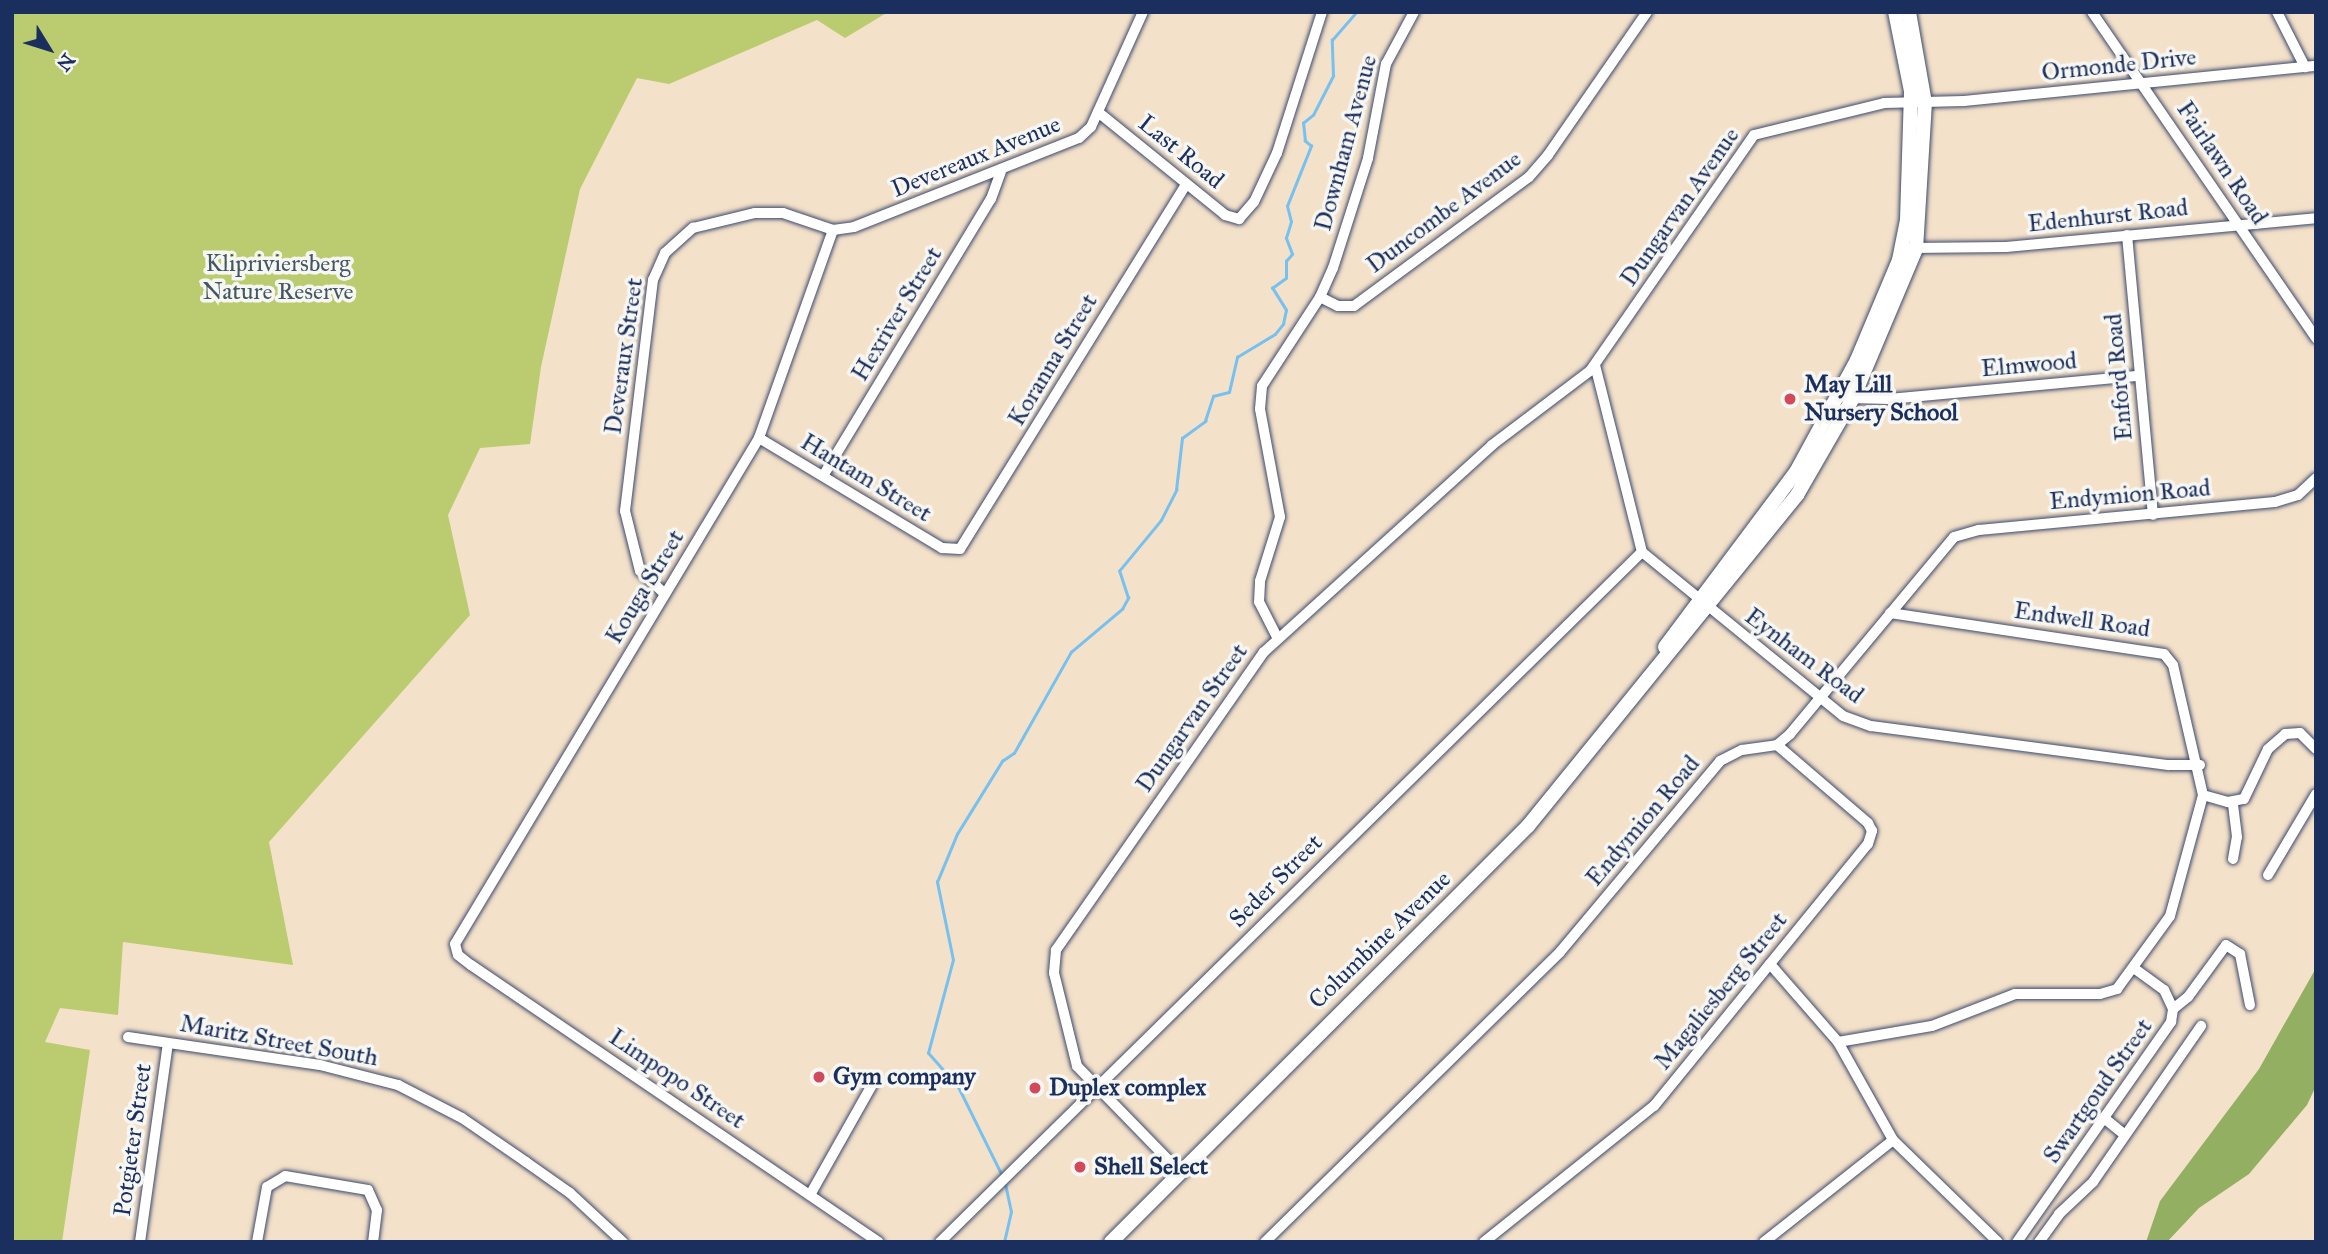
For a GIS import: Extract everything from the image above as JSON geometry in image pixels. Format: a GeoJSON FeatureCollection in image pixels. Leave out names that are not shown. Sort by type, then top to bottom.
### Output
{"type":"FeatureCollection","features":[{"type":"Feature","properties":{"kind":"main road","name":"Columbine Avenue"},"geometry":{"type":"LineString","coordinates":[[1895,12],[1918,102]]}},
{"type":"Feature","properties":{"kind":"main road","name":"Columbine Avenue"},"geometry":{"type":"LineString","coordinates":[[1111,1242],[1179,1171],[1528,826],[1779,509],[1846,397],[1910,248],[1918,102],[1909,12]]}},
{"type":"Feature","properties":{"kind":"street","name":"Devereaux Avenue"},"geometry":{"type":"LineString","coordinates":[[833,230],[890,214],[1001,172],[1084,135],[1098,112],[1143,12]]}},
{"type":"Feature","properties":{"kind":"street","name":"Last Road"},"geometry":{"type":"LineString","coordinates":[[1098,112],[1228,217],[1239,219],[1249,210],[1278,153],[1322,12]]}},
{"type":"Feature","properties":{"kind":"street","name":"Downham Avenue"},"geometry":{"type":"LineString","coordinates":[[1278,637],[1259,602],[1260,581],[1280,517],[1260,397],[1268,374],[1321,297],[1368,158],[1386,64],[1414,12]]}},
{"type":"Feature","properties":{"kind":"street","name":"Duncombe Avenue"},"geometry":{"type":"LineString","coordinates":[[1321,297],[1338,306],[1354,306],[1529,177],[1647,12]]}},
{"type":"Feature","properties":{"kind":"street","name":"Fairlawn Road"},"geometry":{"type":"LineString","coordinates":[[2092,12],[2316,338]]}},
{"type":"Feature","properties":{"kind":"street"},"geometry":{"type":"LineString","coordinates":[[2277,12],[2311,67]]}},
{"type":"Feature","properties":{"kind":"street","name":"Ormonde Drive"},"geometry":{"type":"LineString","coordinates":[[1918,102],[2311,67]]}},
{"type":"Feature","properties":{"kind":"street","name":"Dungarvan Avenue"},"geometry":{"type":"LineString","coordinates":[[1595,365],[1754,135],[1872,106],[1918,102]]}},
{"type":"Feature","properties":{"kind":"street","name":"Hexriver Street"},"geometry":{"type":"LineString","coordinates":[[822,476],[991,199],[1001,172]]}},
{"type":"Feature","properties":{"kind":"street","name":"Koranna Street"},"geometry":{"type":"LineString","coordinates":[[951,552],[968,541],[1185,184]]}},
{"type":"Feature","properties":{"kind":"street","name":"Deveraux Street"},"geometry":{"type":"LineString","coordinates":[[665,594],[640,571],[625,511],[653,280],[665,253],[682,235],[703,224],[765,212],[833,230]]}},
{"type":"Feature","properties":{"kind":"street","name":"Edenhurst Road"},"geometry":{"type":"LineString","coordinates":[[1910,248],[2006,247],[2316,218]]}},
{"type":"Feature","properties":{"kind":"street","name":"Kouga Street"},"geometry":{"type":"LineString","coordinates":[[455,948],[457,936],[759,438],[833,230]]}},
{"type":"Feature","properties":{"kind":"street","name":"Enford Road"},"geometry":{"type":"LineString","coordinates":[[2127,235],[2153,515]]}},
{"type":"Feature","properties":{"kind":"street"},"geometry":{"type":"LineString","coordinates":[[1595,365],[1642,552]]}},
{"type":"Feature","properties":{"kind":"street","name":"Dungarvan Street"},"geometry":{"type":"LineString","coordinates":[[1179,1171],[1077,1066],[1069,1043],[1054,973],[1054,954],[1278,637],[1492,445],[1595,365]]}},
{"type":"Feature","properties":{"kind":"street","name":"Elmwood"},"geometry":{"type":"LineString","coordinates":[[1846,397],[2139,376]]}},
{"type":"Feature","properties":{"kind":"street","name":"Hantam Street"},"geometry":{"type":"LineString","coordinates":[[759,438],[951,552]]}},
{"type":"Feature","properties":{"kind":"street","name":"Endymion Road"},"geometry":{"type":"LineString","coordinates":[[1265,1242],[1553,960],[1720,761],[1742,750],[1777,745],[1821,699],[1942,549],[1962,533],[2275,502],[2298,495],[2316,478]]}},
{"type":"Feature","properties":{"kind":"street","name":"Eynham Road"},"geometry":{"type":"LineString","coordinates":[[1642,552],[1702,604],[1850,720],[1871,726],[2168,765],[2200,765]]}},
{"type":"Feature","properties":{"kind":"street","name":"Seder Street"},"geometry":{"type":"LineString","coordinates":[[940,1242],[1642,552]]}},
{"type":"Feature","properties":{"kind":"street","name":"Endwell Road"},"geometry":{"type":"LineString","coordinates":[[1838,1042],[1932,1026],[2015,994],[2106,994],[2134,968],[2176,900],[2203,795],[2200,765],[2173,665],[2164,654],[1890,613]]}},
{"type":"Feature","properties":{"kind":"street"},"geometry":{"type":"LineString","coordinates":[[2203,795],[2233,802],[2246,796],[2268,749],[2280,736],[2300,733],[2316,750]]}},
{"type":"Feature","properties":{"kind":"street","name":"Magaliesberg Street"},"geometry":{"type":"LineString","coordinates":[[1484,1242],[1654,1106],[1867,844],[1872,831],[1777,745]]}},
{"type":"Feature","properties":{"kind":"street"},"geometry":{"type":"LineString","coordinates":[[2268,875],[2316,794]]}},
{"type":"Feature","properties":{"kind":"street"},"geometry":{"type":"LineString","coordinates":[[2233,802],[2237,837],[2233,859]]}},
{"type":"Feature","properties":{"kind":"street"},"geometry":{"type":"LineString","coordinates":[[2173,1009],[2188,997],[2226,945],[2240,954],[2250,1005]]}},
{"type":"Feature","properties":{"kind":"street","name":"Limpopo Street"},"geometry":{"type":"LineString","coordinates":[[455,948],[471,965],[879,1242]]}},
{"type":"Feature","properties":{"kind":"street"},"geometry":{"type":"LineString","coordinates":[[1770,964],[1838,1042],[1893,1140],[1997,1242]]}},
{"type":"Feature","properties":{"kind":"street","name":"Swartgoud Street"},"geometry":{"type":"LineString","coordinates":[[2017,1242],[2168,1028],[2173,1009],[2164,990],[2134,968]]}},
{"type":"Feature","properties":{"kind":"street"},"geometry":{"type":"LineString","coordinates":[[2039,1242],[2059,1213],[2087,1190],[2201,1026]]}},
{"type":"Feature","properties":{"kind":"street","name":"Maritz Street South"},"geometry":{"type":"LineString","coordinates":[[128,1037],[354,1071],[413,1091],[462,1118],[553,1180],[623,1242]]}},
{"type":"Feature","properties":{"kind":"street","name":"Potgieter Street"},"geometry":{"type":"LineString","coordinates":[[140,1242],[168,1044]]}},
{"type":"Feature","properties":{"kind":"street"},"geometry":{"type":"LineString","coordinates":[[810,1195],[872,1085]]}},
{"type":"Feature","properties":{"kind":"street"},"geometry":{"type":"LineString","coordinates":[[2104,1118],[2125,1135]]}},
{"type":"Feature","properties":{"kind":"street"},"geometry":{"type":"LineString","coordinates":[[1764,1242],[1893,1140]]}},
{"type":"Feature","properties":{"kind":"street"},"geometry":{"type":"LineString","coordinates":[[257,1242],[267,1187],[285,1176],[368,1190],[377,1210],[373,1242]]}},
{"type":"Feature","properties":{"kind":"green space","name":"Klipriviersberg Nature Reserve"},"geometry":{"type":"Polygon","coordinates":[[[12,12],[888,12],[845,38],[817,20],[669,84],[637,78],[580,189],[541,367],[530,444],[480,448],[448,515],[470,615],[269,842],[293,965],[123,942],[118,1015],[60,1008],[45,1042],[90,1050],[62,1242],[12,1242],[12,12]]]}},
{"type":"Feature","properties":{"kind":"green space"},"geometry":{"type":"Polygon","coordinates":[[[2316,968],[2316,1086],[2307,1105],[2249,1174],[2199,1208],[2167,1242],[2146,1242],[2160,1201],[2259,1069],[2316,968]]]}},
{"type":"Feature","properties":{"kind":"waterway"},"geometry":{"type":"LineString","coordinates":[[1003,1178],[958,1087],[928,1053],[953,960],[937,882],[957,834],[1002,761],[1014,753],[1071,652],[1122,609],[1128,598],[1119,571],[1161,520],[1176,490],[1182,438],[1205,421],[1213,396],[1229,392],[1237,357],[1275,334],[1283,324],[1286,310],[1272,288],[1286,278],[1286,261],[1292,254],[1286,238],[1291,222],[1287,206],[1311,146],[1305,141],[1303,123],[1313,115],[1333,76],[1332,40],[1356,12]]}},
{"type":"Feature","properties":{"kind":"waterway"},"geometry":{"type":"LineString","coordinates":[[1004,1242],[1011,1212],[1005,1184]]}},
{"type":"Feature","properties":{"kind":"place","name":"May Lill Nursery School"},"geometry":{"type":"Point","coordinates":[1790,399]}},
{"type":"Feature","properties":{"kind":"place","name":"Gym company"},"geometry":{"type":"Point","coordinates":[819,1077]}},
{"type":"Feature","properties":{"kind":"place","name":"Duplex complex"},"geometry":{"type":"Point","coordinates":[1035,1088]}},
{"type":"Feature","properties":{"kind":"place","name":"Shell Select"},"geometry":{"type":"Point","coordinates":[1080,1167]}}]}
